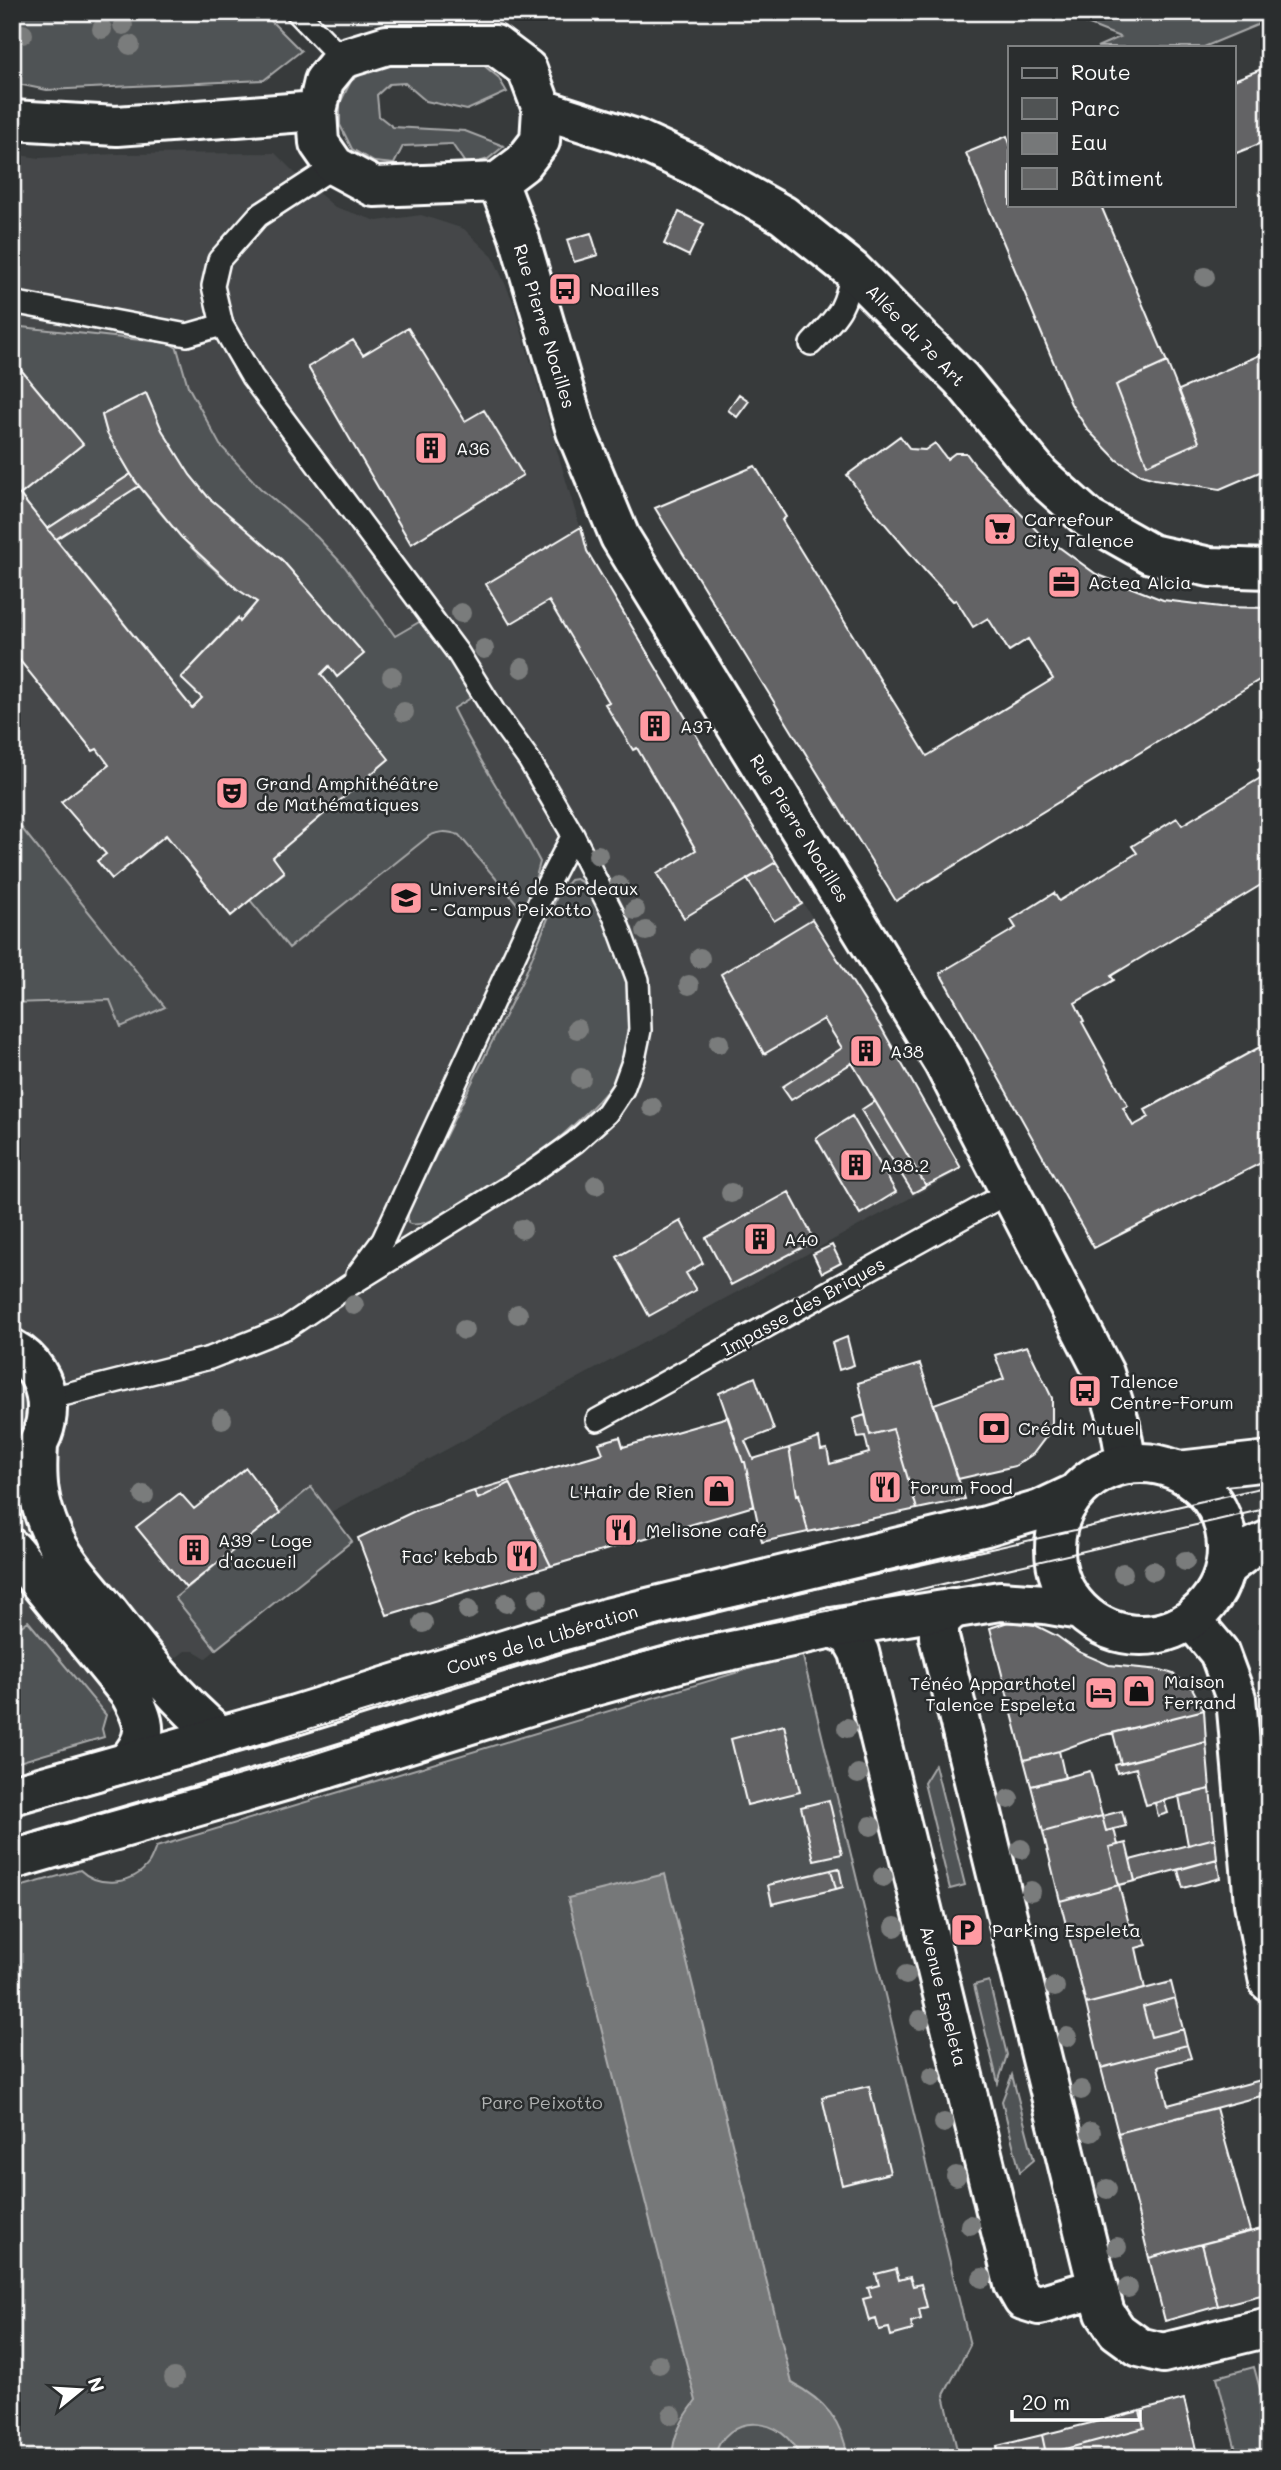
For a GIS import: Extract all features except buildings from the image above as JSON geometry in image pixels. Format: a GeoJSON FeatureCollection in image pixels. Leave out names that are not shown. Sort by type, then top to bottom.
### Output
{"type":"FeatureCollection","features":[{"type":"Feature","properties":{"kind":"street"},"geometry":{"type":"LineString","coordinates":[[498,29],[527,69],[542,109],[540,141],[523,163],[498,182],[374,187],[335,166],[319,143],[317,111],[324,81],[342,59],[387,46],[498,29]]}},
{"type":"Feature","properties":{"kind":"street","name":"Allée du 7e Art"},"geometry":{"type":"LineString","coordinates":[[542,109],[636,139],[693,165],[783,215],[852,270],[961,379],[1041,476],[1089,519],[1150,554],[1210,567],[1269,569]]}},
{"type":"Feature","properties":{"kind":"street"},"geometry":{"type":"LineString","coordinates":[[12,120],[117,126],[317,111]]}},
{"type":"Feature","properties":{"kind":"street","name":"Rue Pierre Noailles"},"geometry":{"type":"LineString","coordinates":[[498,182],[519,237],[576,431],[620,537],[943,1062],[1104,1373],[1120,1424],[1127,1464]]}},
{"type":"Feature","properties":{"kind":"street"},"geometry":{"type":"LineString","coordinates":[[12,1349],[32,1365],[42,1381],[47,1399],[47,1423],[25,1457],[36,1478],[41,1503],[62,1554],[156,1672],[191,1712],[220,1735]]}},
{"type":"Feature","properties":{"kind":"street"},"geometry":{"type":"LineString","coordinates":[[1178,1471],[1269,1461]]}},
{"type":"Feature","properties":{"kind":"street"},"geometry":{"type":"LineString","coordinates":[[1127,1464],[1153,1464],[1178,1471],[1196,1483],[1211,1499],[1222,1519],[1226,1535],[1225,1569],[1212,1597],[1192,1620],[1170,1631],[1146,1636],[1122,1634],[1099,1625],[1080,1610],[1063,1586],[1055,1557],[1056,1533],[1063,1512],[1074,1494],[1089,1480],[1107,1470],[1127,1464]]}},
{"type":"Feature","properties":{"kind":"street","name":"Cours de la Libération"},"geometry":{"type":"LineString","coordinates":[[12,1795],[607,1618],[986,1526],[1040,1510],[1074,1494]]}},
{"type":"Feature","properties":{"kind":"street"},"geometry":{"type":"LineString","coordinates":[[1225,1569],[1251,1548],[1269,1540]]}},
{"type":"Feature","properties":{"kind":"street"},"geometry":{"type":"LineString","coordinates":[[12,1549],[130,1694],[138,1709],[143,1736],[142,1744],[127,1762]]}},
{"type":"Feature","properties":{"kind":"street"},"geometry":{"type":"LineString","coordinates":[[12,1860],[329,1768],[573,1692],[701,1657],[832,1628],[1000,1601],[1080,1610]]}},
{"type":"Feature","properties":{"kind":"street"},"geometry":{"type":"LineString","coordinates":[[953,1608],[939,1622],[939,1637],[1105,2313],[1118,2331],[1139,2347],[1163,2353],[1269,2327]]}},
{"type":"Feature","properties":{"kind":"street"},"geometry":{"type":"LineString","coordinates":[[1192,1620],[1219,1652],[1236,1698],[1254,1903],[1269,1982]]}},
{"type":"Feature","properties":{"kind":"street","name":"Avenue Espeleta"},"geometry":{"type":"LineString","coordinates":[[832,1628],[850,1636],[859,1652],[1014,2284],[1023,2300],[1039,2305],[1098,2288]]}},
{"type":"Feature","properties":{"kind":"lane"},"geometry":{"type":"LineString","coordinates":[[297,12],[342,59]]}},
{"type":"Feature","properties":{"kind":"lane"},"geometry":{"type":"LineString","coordinates":[[47,1399],[210,1358],[286,1328],[575,1142],[607,1113],[623,1089],[634,1059],[640,1030],[638,980],[615,918],[573,835],[529,760],[495,713],[458,653],[253,377],[222,325],[213,286],[219,260],[258,216],[335,166]]}},
{"type":"Feature","properties":{"kind":"lane"},"geometry":{"type":"LineString","coordinates":[[811,344],[838,315],[848,297],[852,270]]}},
{"type":"Feature","properties":{"kind":"lane"},"geometry":{"type":"LineString","coordinates":[[12,302],[187,335],[222,325]]}},
{"type":"Feature","properties":{"kind":"lane"},"geometry":{"type":"LineString","coordinates":[[350,1285],[383,1240],[573,835]]}},
{"type":"Feature","properties":{"kind":"lane","name":"Impasse des Briques"},"geometry":{"type":"LineString","coordinates":[[597,1420],[1009,1192]]}},
{"type":"Feature","properties":{"kind":"shaded area","name":"Université de Bordeaux - Campus Peixotto"},"geometry":{"type":"Polygon","coordinates":[[[275,153],[335,207],[377,221],[421,215],[464,229],[493,257],[512,299],[587,551],[718,772],[882,1025],[962,1170],[331,1512],[352,1541],[206,1658],[194,1651],[185,1651],[156,1673],[106,1715],[102,1729],[104,1737],[12,1764],[12,154],[40,158],[114,154],[275,153]]]}},
{"type":"Feature","properties":{"kind":"green space"},"geometry":{"type":"Polygon","coordinates":[[[12,12],[262,12],[301,51],[264,80],[47,90],[12,83],[12,12]]]}},
{"type":"Feature","properties":{"kind":"green space"},"geometry":{"type":"Polygon","coordinates":[[[1069,12],[1269,12],[1269,20],[1206,46],[1099,46],[1120,37],[1087,24],[1069,12]]]}},
{"type":"Feature","properties":{"kind":"green space"},"geometry":{"type":"Polygon","coordinates":[[[392,63],[482,64],[498,77],[507,92],[467,110],[426,101],[405,83],[389,84],[377,95],[379,116],[393,127],[465,131],[504,146],[488,159],[467,166],[452,144],[403,146],[394,164],[374,162],[352,149],[340,125],[340,103],[351,81],[371,67],[392,63]]]}},
{"type":"Feature","properties":{"kind":"green space"},"geometry":{"type":"Polygon","coordinates":[[[12,326],[169,343],[177,348],[188,386],[220,445],[260,488],[317,537],[345,567],[395,636],[426,618],[472,691],[469,699],[453,709],[540,862],[529,903],[520,907],[459,835],[440,832],[429,836],[289,948],[250,900],[284,873],[273,857],[321,674],[329,666],[337,677],[363,654],[282,560],[208,497],[190,475],[162,430],[146,393],[102,415],[107,433],[131,474],[47,529],[20,495],[82,444],[12,359],[12,326]]]}},
{"type":"Feature","properties":{"kind":"green space"},"geometry":{"type":"Polygon","coordinates":[[[139,486],[193,549],[257,602],[240,622],[237,618],[181,678],[202,698],[192,708],[56,539],[139,486]]]}},
{"type":"Feature","properties":{"kind":"green space"},"geometry":{"type":"Polygon","coordinates":[[[12,816],[165,1007],[121,1027],[110,1000],[12,1003],[12,816]]]}},
{"type":"Feature","properties":{"kind":"green space"},"geometry":{"type":"Polygon","coordinates":[[[576,879],[589,886],[594,893],[629,979],[629,1034],[617,1076],[605,1093],[572,1127],[507,1176],[438,1218],[420,1224],[408,1223],[408,1212],[524,977],[558,894],[570,880],[576,879]]]}},
{"type":"Feature","properties":{"kind":"green space"},"geometry":{"type":"Polygon","coordinates":[[[12,1366],[16,1369],[33,1409],[12,1453],[12,1366]]]}},
{"type":"Feature","properties":{"kind":"green space"},"geometry":{"type":"Polygon","coordinates":[[[311,1487],[352,1541],[216,1649],[175,1598],[311,1487]]]}},
{"type":"Feature","properties":{"kind":"green space"},"geometry":{"type":"Polygon","coordinates":[[[28,1621],[106,1715],[102,1729],[104,1737],[12,1764],[12,1633],[28,1621]]]}},
{"type":"Feature","properties":{"kind":"green space","name":"Parc Peixotto"},"geometry":{"type":"Polygon","coordinates":[[[802,1653],[970,2345],[944,2395],[959,2458],[12,2458],[12,1889],[80,1870],[97,1880],[125,1880],[149,1863],[156,1847],[802,1653]]]}},
{"type":"Feature","properties":{"kind":"green space"},"geometry":{"type":"Polygon","coordinates":[[[935,1765],[965,1885],[950,1889],[924,1783],[935,1765]]]}},
{"type":"Feature","properties":{"kind":"green space"},"geometry":{"type":"Polygon","coordinates":[[[989,1981],[1007,2055],[998,2083],[974,1985],[989,1981]]]}},
{"type":"Feature","properties":{"kind":"green space"},"geometry":{"type":"Polygon","coordinates":[[[1012,2075],[1034,2160],[1020,2172],[1002,2101],[1012,2075]]]}},
{"type":"Feature","properties":{"kind":"green space"},"geometry":{"type":"Polygon","coordinates":[[[1254,2367],[1269,2422],[1269,2458],[1238,2458],[1217,2377],[1254,2367]]]}},
{"type":"Feature","properties":{"kind":"water"},"geometry":{"type":"Polygon","coordinates":[[[665,1874],[792,2383],[814,2397],[830,2413],[841,2433],[848,2458],[800,2458],[792,2443],[781,2433],[769,2426],[755,2424],[730,2432],[720,2443],[714,2458],[672,2458],[679,2428],[696,2401],[568,1898],[665,1874]]]}},
{"type":"Feature","properties":{"kind":"tram line"},"geometry":{"type":"LineString","coordinates":[[12,1816],[179,1769],[563,1651],[691,1617],[1269,1486]]}},
{"type":"Feature","properties":{"kind":"tram line"},"geometry":{"type":"LineString","coordinates":[[12,1839],[307,1756],[566,1673],[695,1638],[827,1611],[1269,1508]]}},
{"type":"Feature","properties":{"kind":"place","name":"Noailles"},"geometry":{"type":"Point","coordinates":[565,289]}},
{"type":"Feature","properties":{"kind":"place","name":"A36"},"geometry":{"type":"Point","coordinates":[431,448]}},
{"type":"Feature","properties":{"kind":"place","name":"Carrefour City Talence"},"geometry":{"type":"Point","coordinates":[1000,529]}},
{"type":"Feature","properties":{"kind":"place","name":"Actea Alcia"},"geometry":{"type":"Point","coordinates":[1064,582]}},
{"type":"Feature","properties":{"kind":"place","name":"A37"},"geometry":{"type":"Point","coordinates":[655,726]}},
{"type":"Feature","properties":{"kind":"place","name":"Grand Amphithéâtre de Mathématiques"},"geometry":{"type":"Point","coordinates":[232,793]}},
{"type":"Feature","properties":{"kind":"place","name":"Université de Bordeaux - Campus Peixotto"},"geometry":{"type":"Point","coordinates":[406,898]}},
{"type":"Feature","properties":{"kind":"place","name":"A38"},"geometry":{"type":"Point","coordinates":[866,1051]}},
{"type":"Feature","properties":{"kind":"place","name":"A38.2"},"geometry":{"type":"Point","coordinates":[856,1165]}},
{"type":"Feature","properties":{"kind":"place","name":"A40"},"geometry":{"type":"Point","coordinates":[760,1239]}},
{"type":"Feature","properties":{"kind":"place","name":"Talence Centre-Forum"},"geometry":{"type":"Point","coordinates":[1085,1391]}},
{"type":"Feature","properties":{"kind":"place","name":"Crédit Mutuel"},"geometry":{"type":"Point","coordinates":[994,1428]}},
{"type":"Feature","properties":{"kind":"place","name":"Forum Food"},"geometry":{"type":"Point","coordinates":[885,1487]}},
{"type":"Feature","properties":{"kind":"place","name":"L'Hair de Rien"},"geometry":{"type":"Point","coordinates":[719,1491]}},
{"type":"Feature","properties":{"kind":"place","name":"Melisone café"},"geometry":{"type":"Point","coordinates":[621,1530]}},
{"type":"Feature","properties":{"kind":"place","name":"A39 - Loge d'accueil"},"geometry":{"type":"Point","coordinates":[194,1550]}},
{"type":"Feature","properties":{"kind":"place","name":"Fac' kebab"},"geometry":{"type":"Point","coordinates":[522,1556]}},
{"type":"Feature","properties":{"kind":"place","name":"Maison Ferrand"},"geometry":{"type":"Point","coordinates":[1139,1691]}},
{"type":"Feature","properties":{"kind":"place","name":"Ténéo Apparthotel Talence Espeleta"},"geometry":{"type":"Point","coordinates":[1101,1693]}},
{"type":"Feature","properties":{"kind":"place","name":"Parking Espeleta"},"geometry":{"type":"Point","coordinates":[967,1930]}}]}
